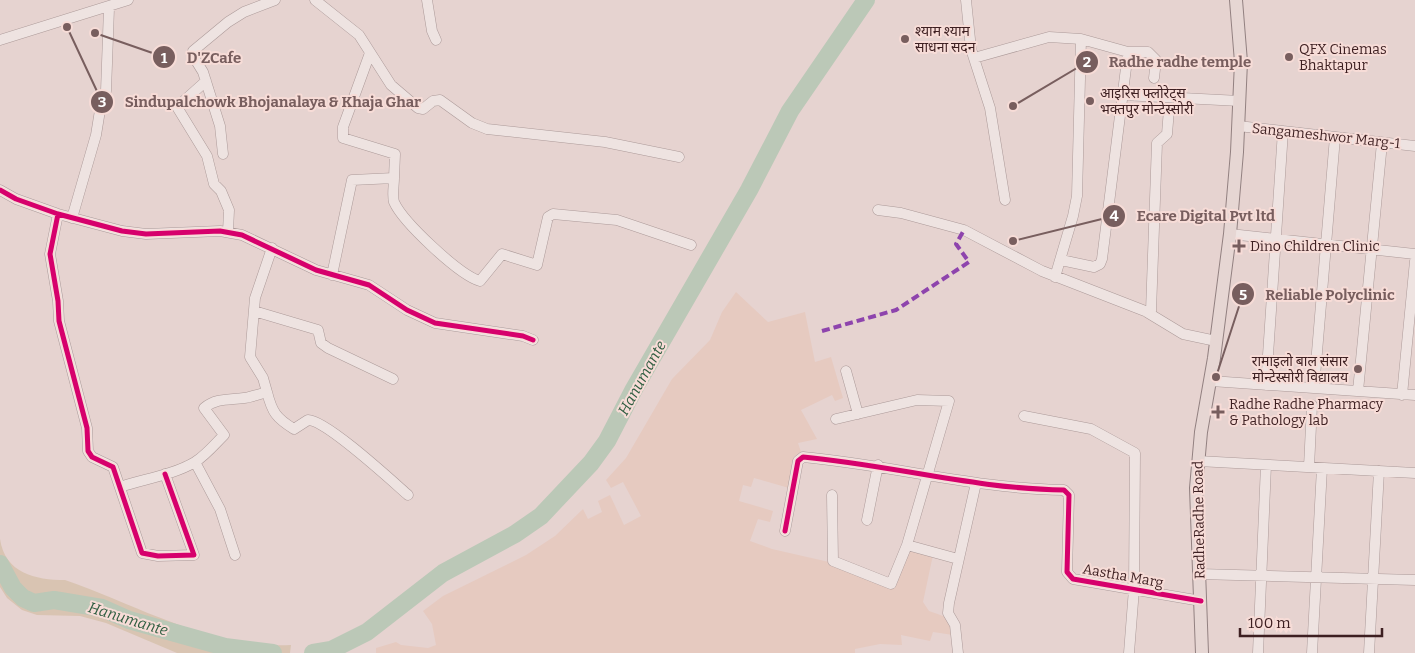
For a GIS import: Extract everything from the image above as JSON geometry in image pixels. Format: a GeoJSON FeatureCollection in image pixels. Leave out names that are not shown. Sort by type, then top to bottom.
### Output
{"type":"FeatureCollection","features":[{"type":"Feature","properties":{"kind":"main road","name":"RadheRadhe Road"},"geometry":{"type":"LineString","coordinates":[[1202,653],[1198,461],[1211,381],[1230,234],[1240,101],[1240,30],[1236,0]]}},
{"type":"Feature","properties":{"kind":"street"},"geometry":{"type":"LineString","coordinates":[[0,40],[109,8],[128,0]]}},
{"type":"Feature","properties":{"kind":"street"},"geometry":{"type":"LineString","coordinates":[[224,154],[220,126],[206,81],[193,51],[228,22],[244,12],[275,0]]}},
{"type":"Feature","properties":{"kind":"street"},"geometry":{"type":"LineString","coordinates":[[315,0],[336,15],[358,35],[391,85],[418,108],[423,109],[433,101],[440,100],[472,123],[487,129],[604,142],[679,157]]}},
{"type":"Feature","properties":{"kind":"street"},"geometry":{"type":"LineString","coordinates":[[427,0],[432,31],[436,40]]}},
{"type":"Feature","properties":{"kind":"street"},"geometry":{"type":"LineString","coordinates":[[966,0],[974,58],[990,108],[1005,200]]}},
{"type":"Feature","properties":{"kind":"street"},"geometry":{"type":"LineString","coordinates":[[72,218],[96,135],[102,98],[106,91],[109,8]]}},
{"type":"Feature","properties":{"kind":"street"},"geometry":{"type":"LineString","coordinates":[[974,58],[1039,38],[1068,37],[1128,52],[1142,51],[1153,55],[1156,60],[1154,78]]}},
{"type":"Feature","properties":{"kind":"street"},"geometry":{"type":"LineString","coordinates":[[1055,277],[1077,196],[1081,40]]}},
{"type":"Feature","properties":{"kind":"street"},"geometry":{"type":"LineString","coordinates":[[1061,260],[1094,266],[1100,264],[1102,260],[1128,52]]}},
{"type":"Feature","properties":{"kind":"street"},"geometry":{"type":"LineString","coordinates":[[370,53],[343,127],[343,138],[395,154],[394,200],[401,212],[442,256],[474,279],[480,281],[502,254],[537,265],[548,216],[553,214],[617,220],[691,245]]}},
{"type":"Feature","properties":{"kind":"street"},"geometry":{"type":"LineString","coordinates":[[206,81],[177,107],[207,156],[214,184],[221,191],[229,210],[228,232]]}},
{"type":"Feature","properties":{"kind":"street"},"geometry":{"type":"LineString","coordinates":[[1123,95],[1240,101]]}},
{"type":"Feature","properties":{"kind":"street"},"geometry":{"type":"LineString","coordinates":[[1144,311],[1150,311],[1157,143],[1168,134],[1170,97]]}},
{"type":"Feature","properties":{"kind":"street","name":"Sangameshwor Marg-1"},"geometry":{"type":"LineString","coordinates":[[1238,126],[1415,146]]}},
{"type":"Feature","properties":{"kind":"street"},"geometry":{"type":"LineString","coordinates":[[1266,385],[1283,132]]}},
{"type":"Feature","properties":{"kind":"street"},"geometry":{"type":"LineString","coordinates":[[1314,388],[1335,138]]}},
{"type":"Feature","properties":{"kind":"street"},"geometry":{"type":"LineString","coordinates":[[1358,392],[1382,143]]}},
{"type":"Feature","properties":{"kind":"street"},"geometry":{"type":"LineString","coordinates":[[332,275],[352,180],[394,178]]}},
{"type":"Feature","properties":{"kind":"street"},"geometry":{"type":"LineString","coordinates":[[0,190],[16,199],[58,214],[122,231],[146,234],[228,232],[242,235],[332,275],[369,284],[407,310],[435,323],[523,336],[533,340]]}},
{"type":"Feature","properties":{"kind":"street"},"geometry":{"type":"LineString","coordinates":[[878,210],[917,217],[964,230],[1055,277],[1144,311],[1183,334],[1216,341]]}},
{"type":"Feature","properties":{"kind":"street"},"geometry":{"type":"LineString","coordinates":[[58,214],[50,254],[58,301],[59,321],[87,428],[88,451],[92,457],[113,467],[142,553],[158,556],[194,555],[164,474]]}},
{"type":"Feature","properties":{"kind":"street"},"geometry":{"type":"LineString","coordinates":[[1230,234],[1415,254]]}},
{"type":"Feature","properties":{"kind":"street"},"geometry":{"type":"LineString","coordinates":[[272,248],[255,298],[250,357],[264,378],[271,410],[294,429],[308,420],[316,422],[358,452],[408,495]]}},
{"type":"Feature","properties":{"kind":"street"},"geometry":{"type":"LineString","coordinates":[[1402,394],[1415,261]]}},
{"type":"Feature","properties":{"kind":"street"},"geometry":{"type":"LineString","coordinates":[[254,310],[318,330],[321,343],[328,348],[393,379]]}},
{"type":"Feature","properties":{"kind":"street"},"geometry":{"type":"LineString","coordinates":[[846,371],[858,414]]}},
{"type":"Feature","properties":{"kind":"street"},"geometry":{"type":"LineString","coordinates":[[1211,381],[1415,395]]}},
{"type":"Feature","properties":{"kind":"street"},"geometry":{"type":"LineString","coordinates":[[120,487],[164,474],[195,462],[224,435],[204,408],[218,400],[244,398],[267,392]]}},
{"type":"Feature","properties":{"kind":"street"},"geometry":{"type":"LineString","coordinates":[[832,495],[833,561],[891,584],[907,545],[949,401],[917,400],[836,419]]}},
{"type":"Feature","properties":{"kind":"street"},"geometry":{"type":"LineString","coordinates":[[1309,467],[1312,405]]}},
{"type":"Feature","properties":{"kind":"street"},"geometry":{"type":"LineString","coordinates":[[1024,416],[1092,429],[1135,452],[1134,589],[1129,653]]}},
{"type":"Feature","properties":{"kind":"street"},"geometry":{"type":"LineString","coordinates":[[785,531],[798,461],[804,457],[878,466],[927,477],[976,483],[958,559],[948,613],[955,625],[958,653]]}},
{"type":"Feature","properties":{"kind":"street"},"geometry":{"type":"LineString","coordinates":[[1198,461],[1415,473]]}},
{"type":"Feature","properties":{"kind":"street"},"geometry":{"type":"LineString","coordinates":[[195,462],[220,509],[235,555]]}},
{"type":"Feature","properties":{"kind":"street"},"geometry":{"type":"LineString","coordinates":[[1258,653],[1266,465]]}},
{"type":"Feature","properties":{"kind":"street"},"geometry":{"type":"LineString","coordinates":[[867,520],[878,466]]}},
{"type":"Feature","properties":{"kind":"street"},"geometry":{"type":"LineString","coordinates":[[1312,653],[1322,468]]}},
{"type":"Feature","properties":{"kind":"street"},"geometry":{"type":"LineString","coordinates":[[1369,653],[1379,471]]}},
{"type":"Feature","properties":{"kind":"street","name":"Aastha Marg"},"geometry":{"type":"LineString","coordinates":[[976,483],[1064,490],[1069,495],[1069,576],[1073,579],[1201,601]]}},
{"type":"Feature","properties":{"kind":"street"},"geometry":{"type":"LineString","coordinates":[[907,545],[958,559]]}},
{"type":"Feature","properties":{"kind":"street"},"geometry":{"type":"LineString","coordinates":[[1200,574],[1415,580]]}},
{"type":"Feature","properties":{"kind":"shaded area"},"geometry":{"type":"Polygon","coordinates":[[[736,292],[768,322],[805,312],[815,362],[831,357],[843,398],[835,401],[832,395],[801,410],[817,439],[798,443],[802,455],[789,488],[754,478],[751,487],[743,485],[739,501],[773,511],[770,522],[758,519],[750,541],[772,549],[829,562],[892,588],[907,552],[910,550],[933,555],[923,602],[929,611],[946,617],[951,624],[953,635],[933,632],[930,641],[901,635],[902,645],[880,644],[855,649],[855,653],[376,653],[376,648],[396,642],[401,645],[428,648],[436,645],[432,624],[423,611],[443,596],[526,555],[555,536],[583,509],[588,519],[602,512],[598,501],[610,495],[624,525],[641,516],[623,482],[611,488],[606,480],[626,458],[672,379],[710,340],[722,312],[736,292]]]}},
{"type":"Feature","properties":{"kind":"shaded area"},"geometry":{"type":"Polygon","coordinates":[[[0,539],[8,560],[15,567],[33,576],[65,580],[176,624],[204,633],[232,640],[261,644],[291,645],[290,653],[177,653],[106,623],[80,616],[37,615],[22,610],[7,598],[0,587],[0,539]]]}},
{"type":"Feature","properties":{"kind":"waterway","name":"Hanumante"},"geometry":{"type":"LineString","coordinates":[[313,653],[331,650],[367,632],[443,573],[515,534],[541,516],[591,463],[607,441],[634,389],[749,190],[790,111],[866,0]]}},
{"type":"Feature","properties":{"kind":"waterway","name":"Hanumante"},"geometry":{"type":"LineString","coordinates":[[0,564],[13,588],[23,598],[34,603],[54,600],[102,608],[129,620],[225,647],[273,653]]}},
{"type":"Feature","properties":{"kind":"waterway","name":"Hanumante"},"geometry":{"type":"LineString","coordinates":[[223,653],[225,647]]}},
{"type":"Feature","properties":{"kind":"marked path"},"geometry":{"type":"LineString","coordinates":[[822,331],[896,310],[969,262],[956,244],[964,230]]}},
{"type":"Feature","properties":{"kind":"cycle path"},"geometry":{"type":"LineString","coordinates":[[0,190],[16,199],[58,214],[122,231],[146,234],[220,231],[242,235],[316,270],[369,285],[407,310],[435,323],[523,336],[533,340]]}},
{"type":"Feature","properties":{"kind":"cycle path"},"geometry":{"type":"LineString","coordinates":[[58,214],[50,254],[58,301],[59,321],[87,428],[88,451],[92,457],[113,467],[142,553],[158,556],[194,555],[165,474]]}},
{"type":"Feature","properties":{"kind":"cycle path"},"geometry":{"type":"LineString","coordinates":[[785,531],[798,461],[803,457],[869,465],[998,486],[1064,490],[1069,495],[1067,572],[1073,579],[1201,601]]}},
{"type":"Feature","properties":{"kind":"place","name":"Sindupalchowk Bhojanalaya & Khaja Ghar"},"geometry":{"type":"Point","coordinates":[67,27]}},
{"type":"Feature","properties":{"kind":"place","name":"D'ZCafe"},"geometry":{"type":"Point","coordinates":[95,33]}},
{"type":"Feature","properties":{"kind":"place","name":"श्याम श्याम साधना सदन"},"geometry":{"type":"Point","coordinates":[905,39]}},
{"type":"Feature","properties":{"kind":"place","name":"QFX Cinemas Bhaktapur"},"geometry":{"type":"Point","coordinates":[1289,57]}},
{"type":"Feature","properties":{"kind":"place","name":"आइरिस फ्लोरेट्स भक्तपुर मोन्टेस्सोरी"},"geometry":{"type":"Point","coordinates":[1090,101]}},
{"type":"Feature","properties":{"kind":"place","name":"Radhe radhe temple"},"geometry":{"type":"Point","coordinates":[1013,106]}},
{"type":"Feature","properties":{"kind":"place","name":"Ecare Digital Pvt ltd"},"geometry":{"type":"Point","coordinates":[1013,241]}},
{"type":"Feature","properties":{"kind":"place","name":"Dino Children Clinic"},"geometry":{"type":"Point","coordinates":[1239,246]}},
{"type":"Feature","properties":{"kind":"place","name":"रामाइलो बाल संसार मोन्टेस्सोरी विद्यालय"},"geometry":{"type":"Point","coordinates":[1358,369]}},
{"type":"Feature","properties":{"kind":"place","name":"Reliable Polyclinic"},"geometry":{"type":"Point","coordinates":[1216,377]}},
{"type":"Feature","properties":{"kind":"place","name":"Radhe Radhe Pharmacy & Pathology lab"},"geometry":{"type":"Point","coordinates":[1218,412]}}]}
